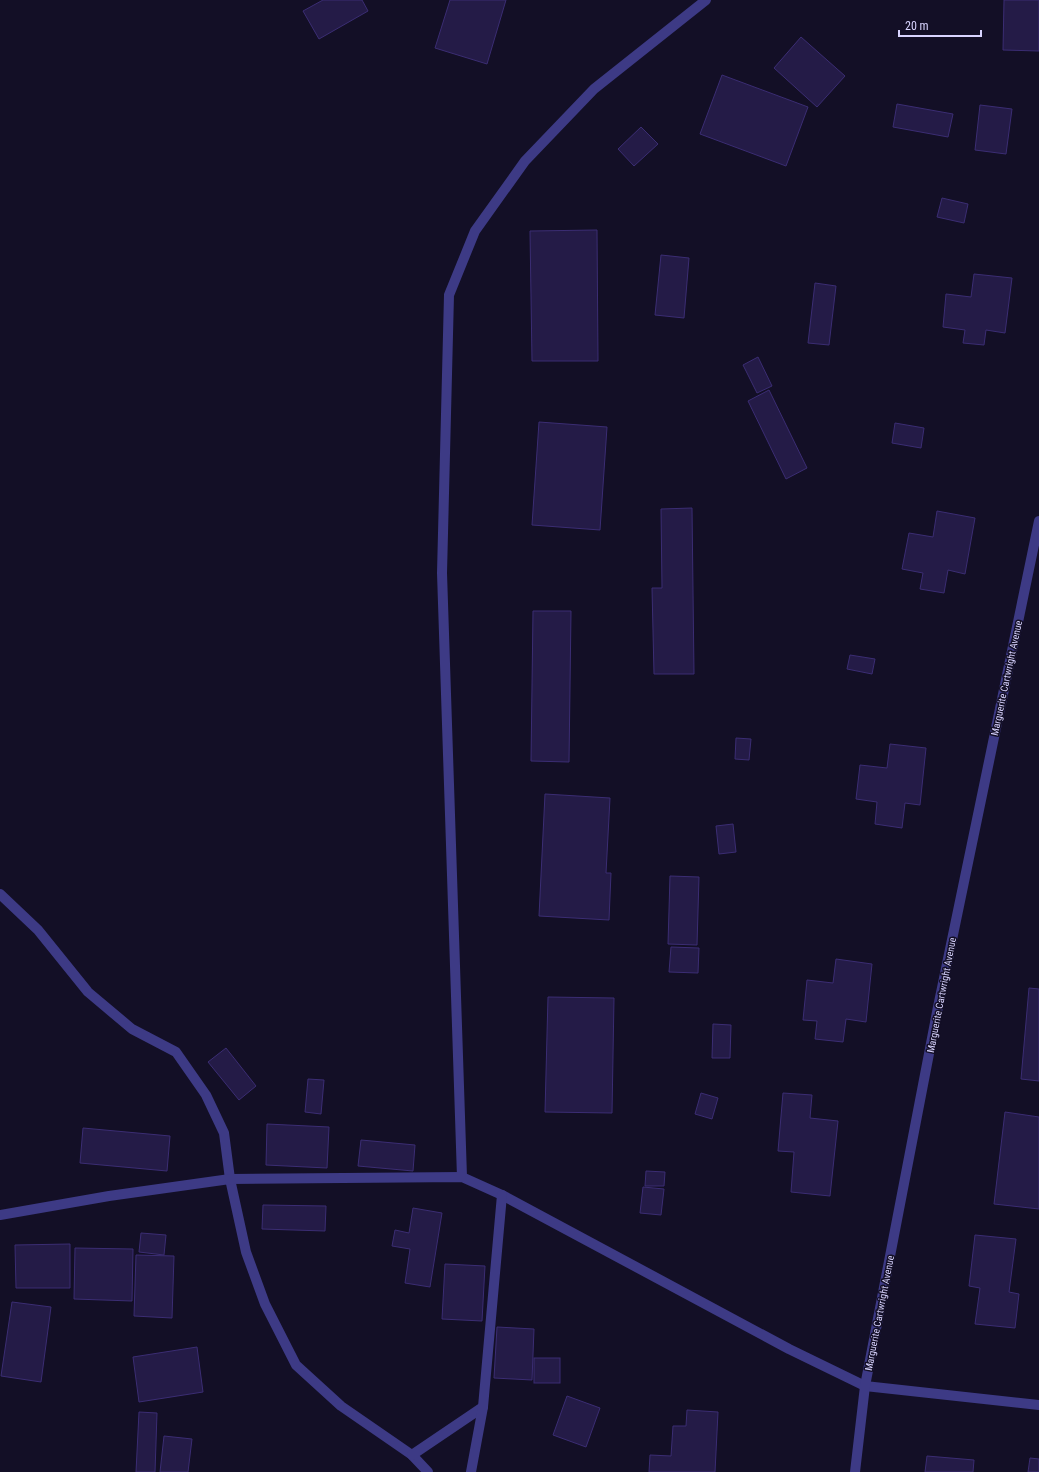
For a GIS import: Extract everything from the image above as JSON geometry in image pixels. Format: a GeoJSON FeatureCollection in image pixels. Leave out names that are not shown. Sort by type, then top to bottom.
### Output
{"type":"FeatureCollection","features":[{"type":"Feature","properties":{"kind":"street"},"geometry":{"type":"LineString","coordinates":[[462,1177],[442,573],[449,295],[475,231],[525,161],[594,89],[706,0]]}},
{"type":"Feature","properties":{"kind":"street","name":"Marguerite Cartwright Avenue"},"geometry":{"type":"LineString","coordinates":[[855,1472],[865,1386],[938,1007],[1039,521]]}},
{"type":"Feature","properties":{"kind":"street"},"geometry":{"type":"LineString","coordinates":[[0,894],[38,930],[88,992],[132,1029],[176,1052],[206,1095],[224,1133],[230,1179],[246,1252],[265,1304],[296,1365],[341,1406],[412,1455],[428,1472]]}},
{"type":"Feature","properties":{"kind":"street"},"geometry":{"type":"LineString","coordinates":[[0,1214],[109,1196],[230,1179],[462,1177],[502,1195],[789,1349],[865,1386],[1039,1405]]}},
{"type":"Feature","properties":{"kind":"street"},"geometry":{"type":"LineString","coordinates":[[471,1472],[483,1408],[502,1195]]}},
{"type":"Feature","properties":{"kind":"street"},"geometry":{"type":"LineString","coordinates":[[412,1455],[483,1408]]}},
{"type":"Feature","properties":{"kind":"building"},"geometry":{"type":"Polygon","coordinates":[[[323,0],[362,0],[368,11],[319,39],[303,11],[323,0]]]}},
{"type":"Feature","properties":{"kind":"building"},"geometry":{"type":"Polygon","coordinates":[[[450,0],[506,0],[487,64],[435,48],[450,0]]]}},
{"type":"Feature","properties":{"kind":"building"},"geometry":{"type":"Polygon","coordinates":[[[1004,0],[1039,0],[1039,51],[1003,50],[1004,0]]]}},
{"type":"Feature","properties":{"kind":"building"},"geometry":{"type":"Polygon","coordinates":[[[801,37],[845,76],[817,107],[774,68],[801,37]]]}},
{"type":"Feature","properties":{"kind":"building"},"geometry":{"type":"Polygon","coordinates":[[[722,75],[808,107],[786,166],[700,134],[722,75]]]}},
{"type":"Feature","properties":{"kind":"building"},"geometry":{"type":"Polygon","coordinates":[[[897,104],[953,114],[948,137],[893,127],[897,104]]]}},
{"type":"Feature","properties":{"kind":"building"},"geometry":{"type":"Polygon","coordinates":[[[980,105],[1012,109],[1006,154],[975,150],[980,105]]]}},
{"type":"Feature","properties":{"kind":"building"},"geometry":{"type":"Polygon","coordinates":[[[641,127],[658,144],[634,166],[618,149],[641,127]]]}},
{"type":"Feature","properties":{"kind":"building"},"geometry":{"type":"Polygon","coordinates":[[[942,198],[968,204],[964,223],[937,217],[942,198]]]}},
{"type":"Feature","properties":{"kind":"building"},"geometry":{"type":"Polygon","coordinates":[[[597,230],[598,361],[532,361],[530,231],[597,230]]]}},
{"type":"Feature","properties":{"kind":"building"},"geometry":{"type":"Polygon","coordinates":[[[661,255],[689,258],[684,318],[655,315],[661,255]]]}},
{"type":"Feature","properties":{"kind":"building"},"geometry":{"type":"Polygon","coordinates":[[[974,274],[1012,278],[1005,333],[986,330],[984,345],[963,343],[965,330],[943,327],[946,294],[971,297],[974,274]]]}},
{"type":"Feature","properties":{"kind":"building"},"geometry":{"type":"Polygon","coordinates":[[[815,283],[836,286],[829,345],[808,343],[815,283]]]}},
{"type":"Feature","properties":{"kind":"building"},"geometry":{"type":"Polygon","coordinates":[[[758,357],[772,386],[757,393],[743,365],[758,357]]]}},
{"type":"Feature","properties":{"kind":"building"},"geometry":{"type":"Polygon","coordinates":[[[769,390],[807,468],[786,479],[748,401],[769,390]]]}},
{"type":"Feature","properties":{"kind":"building"},"geometry":{"type":"Polygon","coordinates":[[[539,422],[607,427],[600,530],[532,525],[539,422]]]}},
{"type":"Feature","properties":{"kind":"building"},"geometry":{"type":"Polygon","coordinates":[[[895,423],[924,428],[921,448],[892,443],[895,423]]]}},
{"type":"Feature","properties":{"kind":"building"},"geometry":{"type":"Polygon","coordinates":[[[692,508],[694,674],[654,674],[652,588],[662,588],[661,509],[692,508]]]}},
{"type":"Feature","properties":{"kind":"building"},"geometry":{"type":"Polygon","coordinates":[[[937,511],[975,518],[965,574],[948,570],[944,593],[920,589],[923,573],[902,569],[909,533],[933,537],[937,511]]]}},
{"type":"Feature","properties":{"kind":"building"},"geometry":{"type":"Polygon","coordinates":[[[533,611],[571,611],[569,762],[531,761],[533,611]]]}},
{"type":"Feature","properties":{"kind":"building"},"geometry":{"type":"Polygon","coordinates":[[[850,655],[875,659],[872,674],[847,669],[850,655]]]}},
{"type":"Feature","properties":{"kind":"building"},"geometry":{"type":"Polygon","coordinates":[[[736,738],[751,739],[749,760],[735,759],[736,738]]]}},
{"type":"Feature","properties":{"kind":"building"},"geometry":{"type":"Polygon","coordinates":[[[890,744],[926,748],[920,805],[905,803],[902,828],[875,824],[877,802],[856,799],[860,765],[887,768],[890,744]]]}},
{"type":"Feature","properties":{"kind":"building"},"geometry":{"type":"Polygon","coordinates":[[[545,794],[610,798],[606,873],[611,873],[609,920],[539,916],[545,794]]]}},
{"type":"Feature","properties":{"kind":"building"},"geometry":{"type":"Polygon","coordinates":[[[733,824],[736,852],[719,854],[716,826],[733,824]]]}},
{"type":"Feature","properties":{"kind":"building"},"geometry":{"type":"Polygon","coordinates":[[[670,876],[699,877],[697,945],[668,944],[670,876]]]}},
{"type":"Feature","properties":{"kind":"building"},"geometry":{"type":"Polygon","coordinates":[[[671,947],[699,948],[698,973],[669,972],[671,947]]]}},
{"type":"Feature","properties":{"kind":"building"},"geometry":{"type":"Polygon","coordinates":[[[836,959],[872,964],[866,1022],[846,1019],[843,1042],[815,1039],[817,1021],[803,1020],[807,980],[833,983],[836,959]]]}},
{"type":"Feature","properties":{"kind":"building"},"geometry":{"type":"Polygon","coordinates":[[[1029,988],[1039,989],[1039,1081],[1021,1079],[1029,988]]]}},
{"type":"Feature","properties":{"kind":"building"},"geometry":{"type":"Polygon","coordinates":[[[548,997],[614,998],[612,1113],[545,1112],[548,997]]]}},
{"type":"Feature","properties":{"kind":"building"},"geometry":{"type":"Polygon","coordinates":[[[713,1024],[731,1025],[730,1058],[712,1058],[713,1024]]]}},
{"type":"Feature","properties":{"kind":"building"},"geometry":{"type":"Polygon","coordinates":[[[226,1048],[256,1086],[239,1100],[208,1062],[226,1048]]]}},
{"type":"Feature","properties":{"kind":"building"},"geometry":{"type":"Polygon","coordinates":[[[308,1079],[324,1080],[321,1114],[305,1112],[308,1079]]]}},
{"type":"Feature","properties":{"kind":"building"},"geometry":{"type":"Polygon","coordinates":[[[701,1093],[718,1098],[712,1119],[695,1114],[701,1093]]]}},
{"type":"Feature","properties":{"kind":"building"},"geometry":{"type":"Polygon","coordinates":[[[783,1093],[812,1095],[810,1118],[838,1121],[830,1196],[791,1192],[794,1152],[778,1151],[783,1093]]]}},
{"type":"Feature","properties":{"kind":"building"},"geometry":{"type":"Polygon","coordinates":[[[1005,1112],[1039,1117],[1039,1209],[994,1204],[1005,1112]]]}},
{"type":"Feature","properties":{"kind":"building"},"geometry":{"type":"Polygon","coordinates":[[[267,1124],[329,1127],[327,1168],[266,1165],[267,1124]]]}},
{"type":"Feature","properties":{"kind":"building"},"geometry":{"type":"Polygon","coordinates":[[[83,1128],[170,1136],[167,1171],[80,1163],[83,1128]]]}},
{"type":"Feature","properties":{"kind":"building"},"geometry":{"type":"Polygon","coordinates":[[[361,1140],[415,1145],[413,1171],[358,1166],[361,1140]]]}},
{"type":"Feature","properties":{"kind":"building"},"geometry":{"type":"Polygon","coordinates":[[[646,1171],[665,1172],[664,1186],[645,1186],[646,1171]]]}},
{"type":"Feature","properties":{"kind":"building"},"geometry":{"type":"Polygon","coordinates":[[[643,1187],[664,1189],[661,1215],[640,1213],[643,1187]]]}},
{"type":"Feature","properties":{"kind":"building"},"geometry":{"type":"Polygon","coordinates":[[[263,1205],[326,1206],[325,1231],[262,1229],[263,1205]]]}},
{"type":"Feature","properties":{"kind":"building"},"geometry":{"type":"Polygon","coordinates":[[[413,1208],[442,1213],[430,1287],[405,1283],[410,1249],[392,1246],[395,1230],[409,1233],[413,1208]]]}},
{"type":"Feature","properties":{"kind":"building"},"geometry":{"type":"Polygon","coordinates":[[[141,1233],[166,1235],[164,1255],[139,1252],[141,1233]]]}},
{"type":"Feature","properties":{"kind":"building"},"geometry":{"type":"Polygon","coordinates":[[[975,1235],[1016,1239],[1009,1292],[1019,1294],[1015,1328],[975,1324],[980,1288],[969,1286],[975,1235]]]}},
{"type":"Feature","properties":{"kind":"building"},"geometry":{"type":"Polygon","coordinates":[[[70,1244],[70,1288],[16,1288],[15,1245],[70,1244]]]}},
{"type":"Feature","properties":{"kind":"building"},"geometry":{"type":"Polygon","coordinates":[[[75,1248],[133,1249],[132,1301],[74,1299],[75,1248]]]}},
{"type":"Feature","properties":{"kind":"building"},"geometry":{"type":"Polygon","coordinates":[[[136,1255],[174,1256],[172,1318],[134,1316],[136,1255]]]}},
{"type":"Feature","properties":{"kind":"building"},"geometry":{"type":"Polygon","coordinates":[[[445,1264],[485,1266],[482,1321],[442,1319],[445,1264]]]}},
{"type":"Feature","properties":{"kind":"building"},"geometry":{"type":"Polygon","coordinates":[[[12,1302],[51,1307],[41,1382],[1,1376],[12,1302]]]}},
{"type":"Feature","properties":{"kind":"building"},"geometry":{"type":"Polygon","coordinates":[[[497,1327],[534,1329],[532,1380],[494,1378],[497,1327]]]}},
{"type":"Feature","properties":{"kind":"building"},"geometry":{"type":"Polygon","coordinates":[[[197,1347],[203,1392],[139,1402],[133,1357],[197,1347]]]}},
{"type":"Feature","properties":{"kind":"building"},"geometry":{"type":"Polygon","coordinates":[[[534,1358],[560,1358],[560,1383],[534,1383],[534,1358]]]}},
{"type":"Feature","properties":{"kind":"building"},"geometry":{"type":"Polygon","coordinates":[[[567,1396],[600,1408],[586,1447],[553,1435],[567,1396]]]}},
{"type":"Feature","properties":{"kind":"building"},"geometry":{"type":"Polygon","coordinates":[[[687,1410],[718,1412],[715,1472],[649,1472],[650,1455],[671,1456],[673,1426],[686,1426],[687,1410]]]}},
{"type":"Feature","properties":{"kind":"building"},"geometry":{"type":"Polygon","coordinates":[[[139,1412],[157,1413],[155,1472],[136,1472],[139,1412]]]}},
{"type":"Feature","properties":{"kind":"building"},"geometry":{"type":"Polygon","coordinates":[[[164,1436],[192,1439],[188,1472],[160,1472],[164,1436]]]}},
{"type":"Feature","properties":{"kind":"building"},"geometry":{"type":"Polygon","coordinates":[[[927,1456],[974,1460],[973,1472],[925,1472],[927,1456]]]}},
{"type":"Feature","properties":{"kind":"building"},"geometry":{"type":"Polygon","coordinates":[[[1030,1458],[1039,1459],[1039,1472],[1028,1472],[1030,1458]]]}}]}
